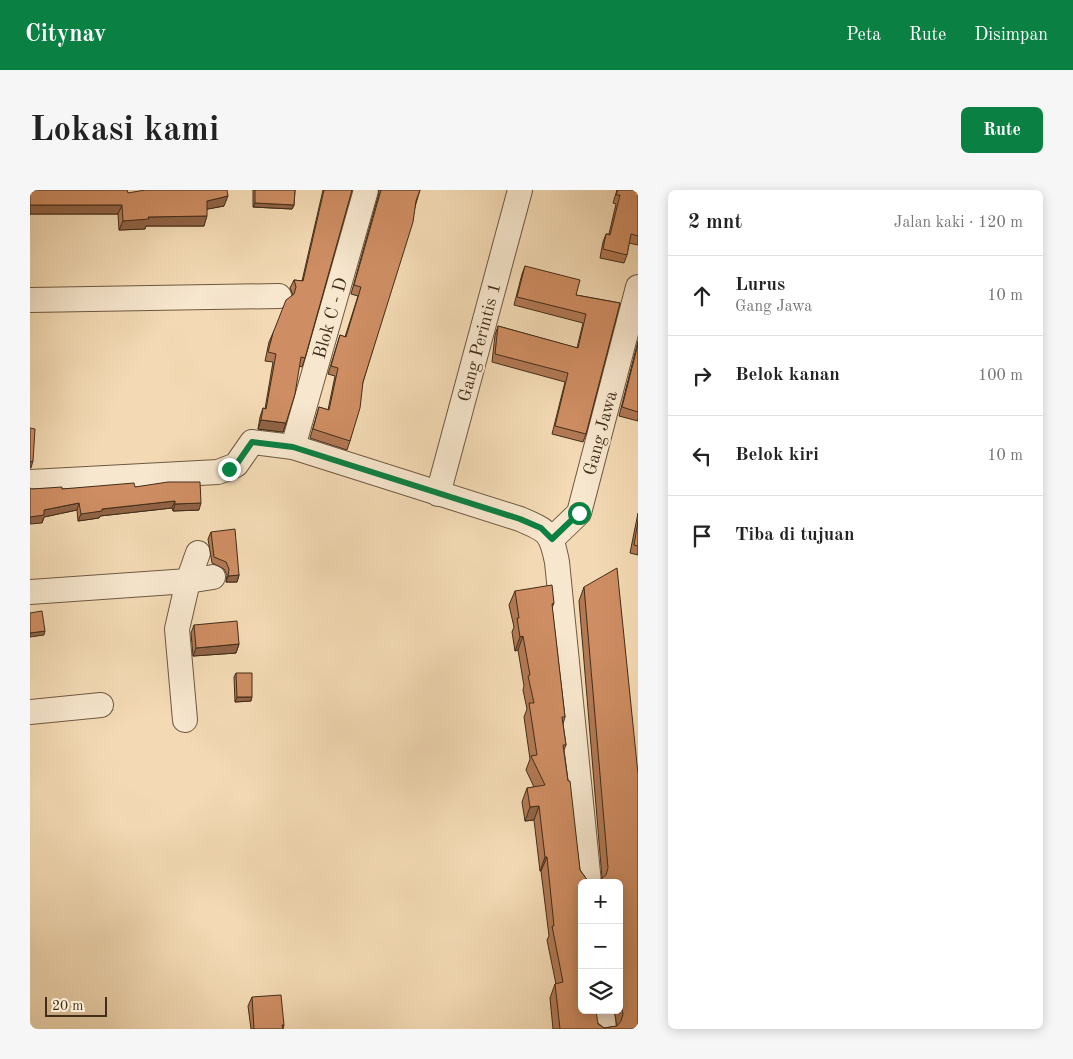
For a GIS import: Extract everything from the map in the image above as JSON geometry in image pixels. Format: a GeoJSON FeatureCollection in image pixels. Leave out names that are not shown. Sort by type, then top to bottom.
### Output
{"type":"FeatureCollection","features":[{"type":"Feature","properties":{"kind":"street","name":"Blok C - D"},"geometry":{"type":"LineString","coordinates":[[293,447],[366,190]]}},
{"type":"Feature","properties":{"kind":"street","name":"Gang Perintis 1"},"geometry":{"type":"LineString","coordinates":[[438,494],[520,190]]}},
{"type":"Feature","properties":{"kind":"street","name":"Gang Jawa"},"geometry":{"type":"LineString","coordinates":[[552,539],[579,513],[638,287]]}},
{"type":"Feature","properties":{"kind":"street"},"geometry":{"type":"LineString","coordinates":[[30,300],[279,296]]}},
{"type":"Feature","properties":{"kind":"street"},"geometry":{"type":"LineString","coordinates":[[30,482],[218,472],[236,465],[252,442],[293,447],[520,519],[541,528],[552,539],[557,562],[589,879]]}},
{"type":"Feature","properties":{"kind":"street"},"geometry":{"type":"LineString","coordinates":[[185,720],[177,629],[188,581],[198,553]]}},
{"type":"Feature","properties":{"kind":"street"},"geometry":{"type":"LineString","coordinates":[[30,592],[188,581],[213,577]]}},
{"type":"Feature","properties":{"kind":"street"},"geometry":{"type":"LineString","coordinates":[[30,712],[101,705]]}},
{"type":"Feature","properties":{"kind":"street"},"geometry":{"type":"LineString","coordinates":[[602,1014],[604,1029]]}},
{"type":"Feature","properties":{"kind":"building"},"geometry":{"type":"Polygon","coordinates":[[[30,190],[127,190],[128,193],[145,190],[227,190],[228,196],[207,201],[207,216],[148,217],[149,219],[123,221],[122,205],[30,205],[30,190]]]}},
{"type":"Feature","properties":{"kind":"building"},"geometry":{"type":"Polygon","coordinates":[[[255,190],[295,190],[294,205],[255,203],[255,190]]]}},
{"type":"Feature","properties":{"kind":"building"},"geometry":{"type":"Polygon","coordinates":[[[324,190],[352,190],[305,358],[301,357],[295,394],[286,423],[261,420],[263,408],[266,409],[276,354],[268,352],[273,333],[286,300],[294,294],[296,287],[294,280],[303,281],[324,190]]]}},
{"type":"Feature","properties":{"kind":"building"},"geometry":{"type":"Polygon","coordinates":[[[381,190],[420,190],[416,201],[413,222],[363,382],[360,408],[350,441],[313,429],[319,407],[329,410],[338,368],[331,366],[340,335],[346,337],[361,287],[354,285],[381,190]]]}},
{"type":"Feature","properties":{"kind":"building"},"geometry":{"type":"Polygon","coordinates":[[[618,190],[638,190],[638,236],[631,234],[627,255],[603,249],[606,234],[610,235],[620,195],[616,195],[618,190]]]}},
{"type":"Feature","properties":{"kind":"building"},"geometry":{"type":"Polygon","coordinates":[[[525,266],[580,280],[576,295],[620,303],[586,434],[555,426],[568,373],[495,354],[498,326],[578,348],[586,314],[517,297],[525,266]]]}},
{"type":"Feature","properties":{"kind":"building"},"geometry":{"type":"Polygon","coordinates":[[[638,344],[638,412],[622,407],[638,344]]]}},
{"type":"Feature","properties":{"kind":"building"},"geometry":{"type":"Polygon","coordinates":[[[30,428],[35,429],[33,461],[30,462],[30,428]]]}},
{"type":"Feature","properties":{"kind":"building"},"geometry":{"type":"Polygon","coordinates":[[[168,482],[200,482],[201,503],[175,504],[175,501],[102,509],[102,511],[81,514],[79,503],[44,510],[44,515],[30,517],[30,488],[62,487],[62,489],[134,483],[135,487],[168,482]]]}},
{"type":"Feature","properties":{"kind":"building"},"geometry":{"type":"Polygon","coordinates":[[[638,521],[638,546],[634,545],[638,521]]]}},
{"type":"Feature","properties":{"kind":"building"},"geometry":{"type":"Polygon","coordinates":[[[235,529],[239,575],[228,576],[229,569],[226,562],[214,557],[211,532],[235,529]]]}},
{"type":"Feature","properties":{"kind":"building"},"geometry":{"type":"Polygon","coordinates":[[[617,568],[638,774],[638,1029],[560,1029],[555,984],[563,982],[552,926],[554,926],[547,857],[545,857],[539,806],[530,807],[527,788],[545,785],[531,756],[537,755],[529,703],[534,703],[528,676],[530,675],[523,636],[520,637],[515,591],[552,585],[554,603],[552,604],[565,717],[562,717],[566,745],[563,745],[568,781],[570,781],[580,870],[587,879],[578,879],[578,1014],[597,1014],[598,1024],[604,1028],[617,1026],[623,1014],[623,879],[601,879],[606,875],[608,868],[584,587],[617,568]]]}},
{"type":"Feature","properties":{"kind":"building"},"geometry":{"type":"Polygon","coordinates":[[[42,611],[45,631],[30,633],[30,613],[42,611]]]}},
{"type":"Feature","properties":{"kind":"building"},"geometry":{"type":"Polygon","coordinates":[[[237,621],[239,644],[196,648],[194,625],[237,621]]]}},
{"type":"Feature","properties":{"kind":"building"},"geometry":{"type":"Polygon","coordinates":[[[236,673],[252,673],[252,697],[237,697],[236,673]]]}},
{"type":"Feature","properties":{"kind":"building"},"geometry":{"type":"Polygon","coordinates":[[[281,995],[283,1029],[254,1029],[252,997],[281,995]]]}},
{"type":"Feature","properties":{"kind":"route"},"geometry":{"type":"LineString","coordinates":[[229,469],[236,465],[248,445],[252,442],[293,447],[520,519],[541,528],[552,539],[579,513]]}}]}
